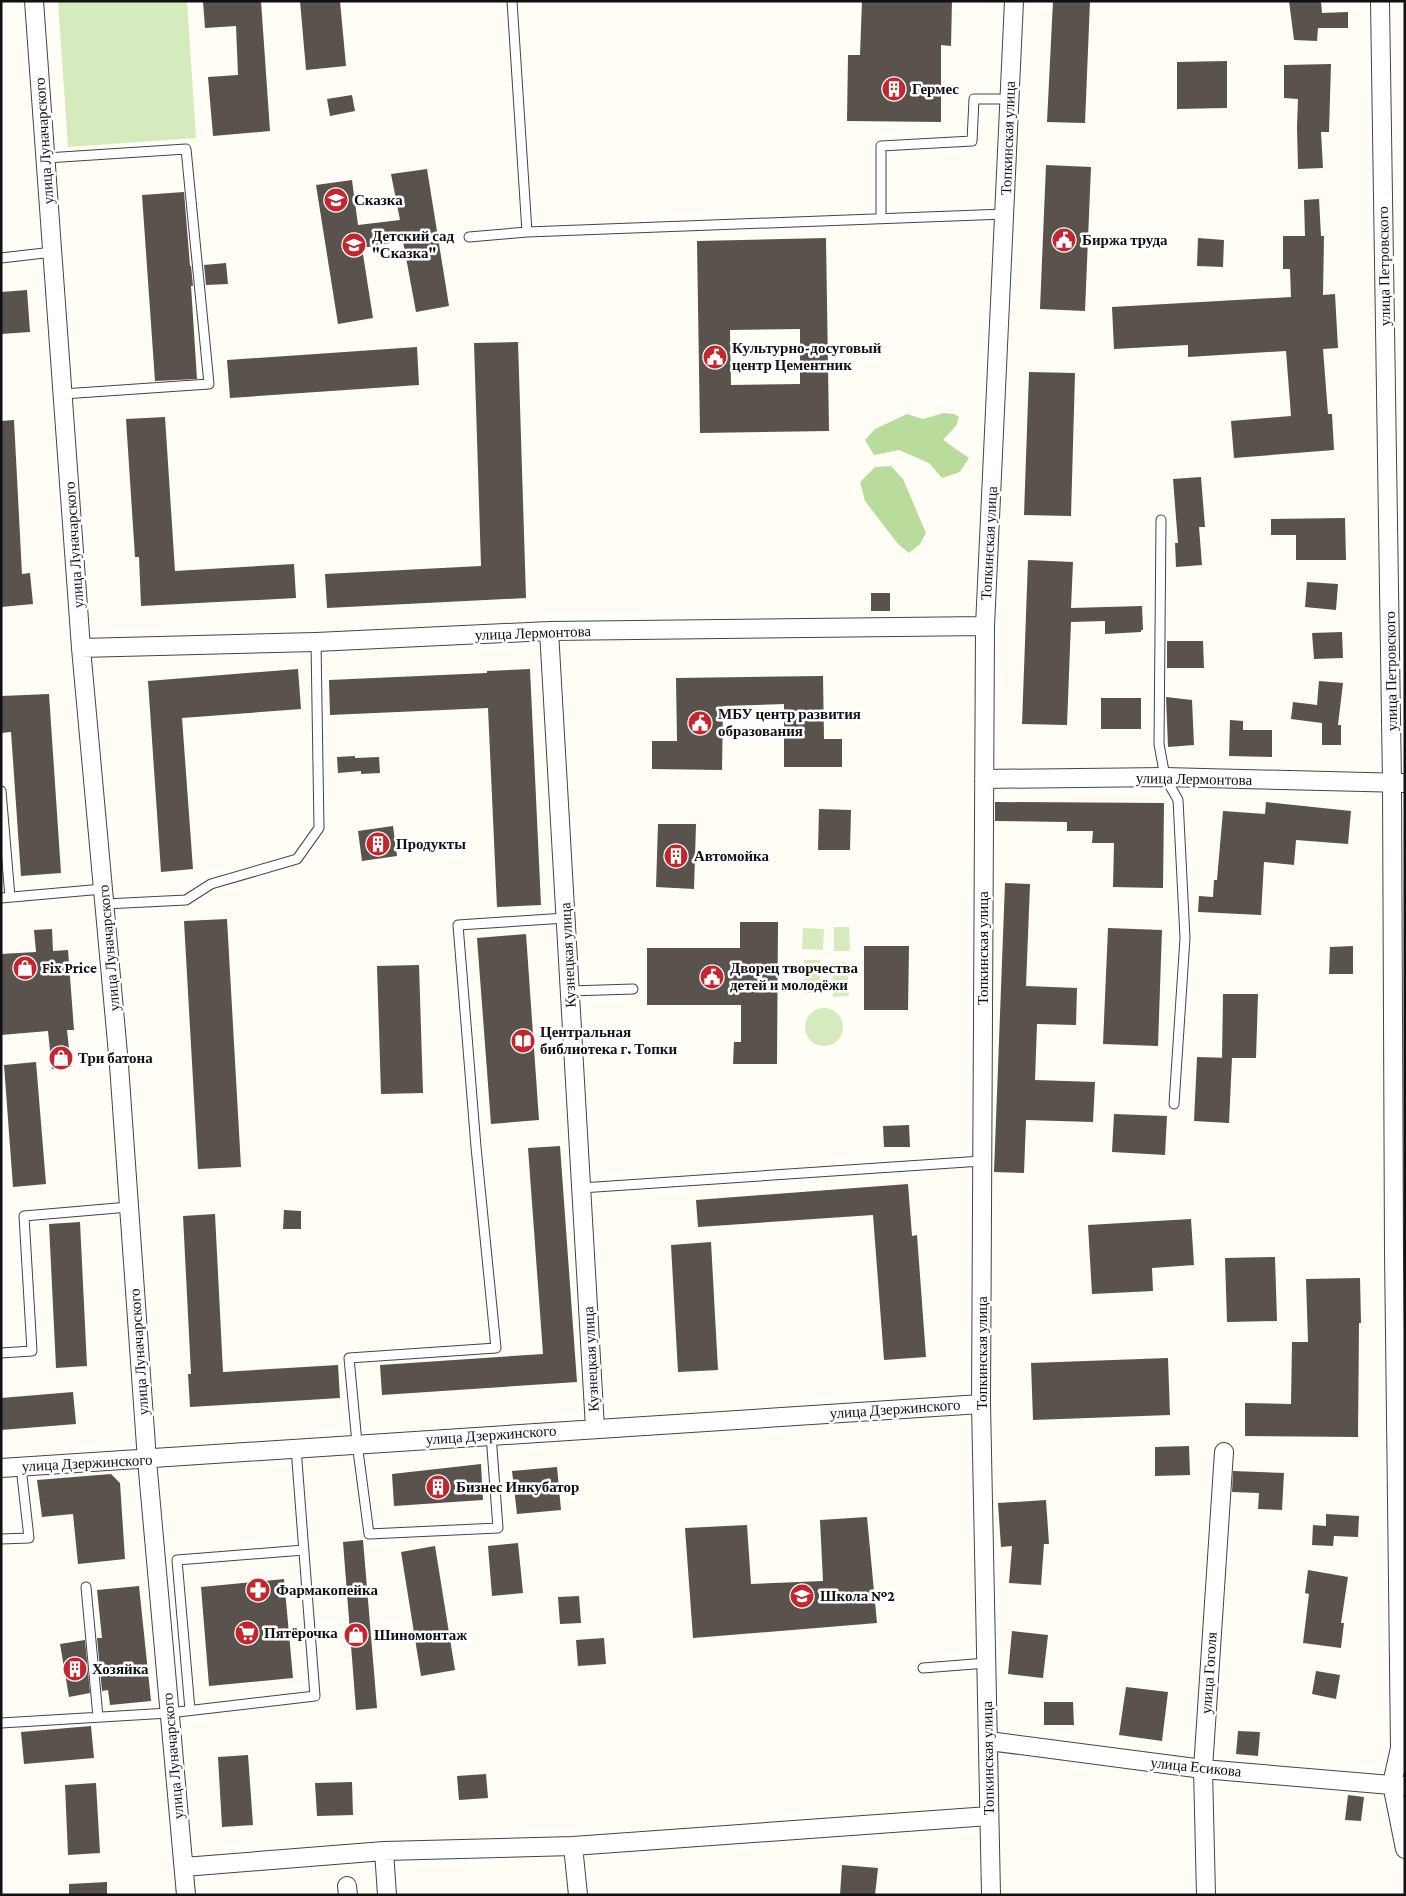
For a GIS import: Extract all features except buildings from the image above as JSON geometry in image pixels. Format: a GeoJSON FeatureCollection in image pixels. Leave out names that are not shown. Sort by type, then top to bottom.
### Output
{"type":"FeatureCollection","features":[{"type":"Feature","properties":{"kind":"street","name":"улица Луначарского"},"geometry":{"type":"LineString","coordinates":[[34,1],[81,648],[119,1065],[147,1460],[166,1561],[169,1713],[186,1895]]}},
{"type":"Feature","properties":{"kind":"street","name":"Топкинская улица"},"geometry":{"type":"LineString","coordinates":[[991,1895],[982,1404],[985,626],[1014,1]]}},
{"type":"Feature","properties":{"kind":"street","name":"улица Петровского"},"geometry":{"type":"LineString","coordinates":[[1380,1],[1398,783],[1399,1785],[1405,1849]]}},
{"type":"Feature","properties":{"kind":"street","name":"улица Лермонтова"},"geometry":{"type":"LineString","coordinates":[[81,648],[316,642],[549,631],[985,626]]}},
{"type":"Feature","properties":{"kind":"street","name":"Кузнецкая улица"},"geometry":{"type":"LineString","coordinates":[[549,631],[595,1428]]}},
{"type":"Feature","properties":{"kind":"street","name":"улица Лермонтова"},"geometry":{"type":"LineString","coordinates":[[984,779],[1166,777],[1398,783]]}},
{"type":"Feature","properties":{"kind":"street","name":"улица Дзержинского"},"geometry":{"type":"LineString","coordinates":[[1,1468],[147,1460],[296,1448],[982,1404]]}},
{"type":"Feature","properties":{"kind":"street","name":"улица Гоголя"},"geometry":{"type":"LineString","coordinates":[[1206,1895],[1203,1770],[1224,1452]]}},
{"type":"Feature","properties":{"kind":"street","name":"улица Есикова"},"geometry":{"type":"LineString","coordinates":[[988,1741],[1203,1770],[1399,1785]]}},
{"type":"Feature","properties":{"kind":"street"},"geometry":{"type":"LineString","coordinates":[[184,1867],[384,1851],[573,1846],[989,1816]]}},
{"type":"Feature","properties":{"kind":"street"},"geometry":{"type":"LineString","coordinates":[[573,1846],[578,1895]]}},
{"type":"Feature","properties":{"kind":"street"},"geometry":{"type":"LineString","coordinates":[[384,1851],[387,1895]]}},
{"type":"Feature","properties":{"kind":"lane"},"geometry":{"type":"LineString","coordinates":[[512,1],[527,232]]}},
{"type":"Feature","properties":{"kind":"lane"},"geometry":{"type":"LineString","coordinates":[[881,218],[881,146],[972,141],[974,99],[1010,99]]}},
{"type":"Feature","properties":{"kind":"lane"},"geometry":{"type":"LineString","coordinates":[[46,158],[186,149],[209,384],[63,394]]}},
{"type":"Feature","properties":{"kind":"lane"},"geometry":{"type":"LineString","coordinates":[[469,237],[527,232],[1005,214]]}},
{"type":"Feature","properties":{"kind":"lane"},"geometry":{"type":"LineString","coordinates":[[1,258],[52,252]]}},
{"type":"Feature","properties":{"kind":"lane"},"geometry":{"type":"LineString","coordinates":[[1161,520],[1160,744],[1166,777],[1178,800],[1185,938],[1174,1104]]}},
{"type":"Feature","properties":{"kind":"lane"},"geometry":{"type":"LineString","coordinates":[[1,791],[6,897],[104,897],[186,900],[212,884],[297,859],[319,828],[316,642]]}},
{"type":"Feature","properties":{"kind":"lane"},"geometry":{"type":"LineString","coordinates":[[491,1435],[498,1528],[369,1534],[357,1444],[349,1358],[496,1348],[476,1147],[458,925],[566,918]]}},
{"type":"Feature","properties":{"kind":"lane"},"geometry":{"type":"LineString","coordinates":[[570,991],[633,989]]}},
{"type":"Feature","properties":{"kind":"lane"},"geometry":{"type":"LineString","coordinates":[[582,1188],[982,1161]]}},
{"type":"Feature","properties":{"kind":"lane"},"geometry":{"type":"LineString","coordinates":[[1,1353],[32,1351],[24,1216],[129,1207]]}},
{"type":"Feature","properties":{"kind":"lane"},"geometry":{"type":"LineString","coordinates":[[1,1723],[169,1713],[315,1696],[296,1448]]}},
{"type":"Feature","properties":{"kind":"lane"},"geometry":{"type":"LineString","coordinates":[[1,1539],[29,1538],[21,1467]]}},
{"type":"Feature","properties":{"kind":"lane"},"geometry":{"type":"LineString","coordinates":[[190,1710],[166,1561],[304,1550]]}},
{"type":"Feature","properties":{"kind":"lane"},"geometry":{"type":"LineString","coordinates":[[86,1587],[98,1717]]}},
{"type":"Feature","properties":{"kind":"lane"},"geometry":{"type":"LineString","coordinates":[[923,1668],[987,1663]]}},
{"type":"Feature","properties":{"kind":"green space"},"geometry":{"type":"Polygon","coordinates":[[[58,1],[187,1],[196,138],[68,147],[58,1]]]}},
{"type":"Feature","properties":{"kind":"green space"},"geometry":{"type":"Polygon","coordinates":[[[944,413],[954,414],[959,417],[956,426],[943,440],[969,458],[960,472],[942,478],[929,463],[899,450],[874,455],[865,440],[875,429],[907,414],[923,419],[944,413]]]}},
{"type":"Feature","properties":{"kind":"green space"},"geometry":{"type":"Polygon","coordinates":[[[891,466],[903,479],[926,533],[920,544],[909,553],[898,544],[865,501],[860,482],[875,467],[891,466]]]}},
{"type":"Feature","properties":{"kind":"green space"},"geometry":{"type":"Polygon","coordinates":[[[834,927],[849,927],[850,951],[834,951],[834,927]]]}},
{"type":"Feature","properties":{"kind":"green space"},"geometry":{"type":"Polygon","coordinates":[[[803,928],[824,929],[823,950],[802,949],[803,928]]]}},
{"type":"Feature","properties":{"kind":"green space"},"geometry":{"type":"Polygon","coordinates":[[[804,960],[820,960],[820,993],[804,993],[804,960]]]}},
{"type":"Feature","properties":{"kind":"green space"},"geometry":{"type":"Polygon","coordinates":[[[847,962],[849,996],[833,997],[832,963],[847,962]]]}},
{"type":"Feature","properties":{"kind":"green space"},"geometry":{"type":"Polygon","coordinates":[[[824,1008],[838,1013],[843,1027],[838,1041],[824,1046],[810,1041],[805,1027],[810,1013],[824,1008]]]}},
{"type":"Feature","properties":{"kind":"place","name":"Гермес"},"geometry":{"type":"Point","coordinates":[894,89]}},
{"type":"Feature","properties":{"kind":"place","name":"Сказка"},"geometry":{"type":"Point","coordinates":[336,200]}},
{"type":"Feature","properties":{"kind":"place","name":"Биржа труда"},"geometry":{"type":"Point","coordinates":[1064,240]}},
{"type":"Feature","properties":{"kind":"place","name":"Детский сад \"Сказка\""},"geometry":{"type":"Point","coordinates":[354,245]}},
{"type":"Feature","properties":{"kind":"place","name":"Культурно-досуговый центр Цементник"},"geometry":{"type":"Point","coordinates":[715,357]}},
{"type":"Feature","properties":{"kind":"place","name":"МБУ центр развития образования"},"geometry":{"type":"Point","coordinates":[700,723]}},
{"type":"Feature","properties":{"kind":"place","name":"Продукты"},"geometry":{"type":"Point","coordinates":[378,844]}},
{"type":"Feature","properties":{"kind":"place","name":"Автомойка"},"geometry":{"type":"Point","coordinates":[676,856]}},
{"type":"Feature","properties":{"kind":"place","name":"Fix Price"},"geometry":{"type":"Point","coordinates":[25,968]}},
{"type":"Feature","properties":{"kind":"place","name":"Дворец творчества детей и молодёжи"},"geometry":{"type":"Point","coordinates":[712,977]}},
{"type":"Feature","properties":{"kind":"place","name":"Центральная библиотека г. Топки"},"geometry":{"type":"Point","coordinates":[523,1041]}},
{"type":"Feature","properties":{"kind":"place","name":"Три батона"},"geometry":{"type":"Point","coordinates":[61,1058]}},
{"type":"Feature","properties":{"kind":"place","name":"Бизнес Инкубатор"},"geometry":{"type":"Point","coordinates":[438,1487]}},
{"type":"Feature","properties":{"kind":"place","name":"Фармакопейка"},"geometry":{"type":"Point","coordinates":[258,1590]}},
{"type":"Feature","properties":{"kind":"place","name":"Школа №2"},"geometry":{"type":"Point","coordinates":[802,1596]}},
{"type":"Feature","properties":{"kind":"place","name":"Пятёрочка"},"geometry":{"type":"Point","coordinates":[247,1633]}},
{"type":"Feature","properties":{"kind":"place","name":"Шиномонтаж"},"geometry":{"type":"Point","coordinates":[356,1635]}},
{"type":"Feature","properties":{"kind":"place","name":"Хозяйка"},"geometry":{"type":"Point","coordinates":[75,1669]}}]}
